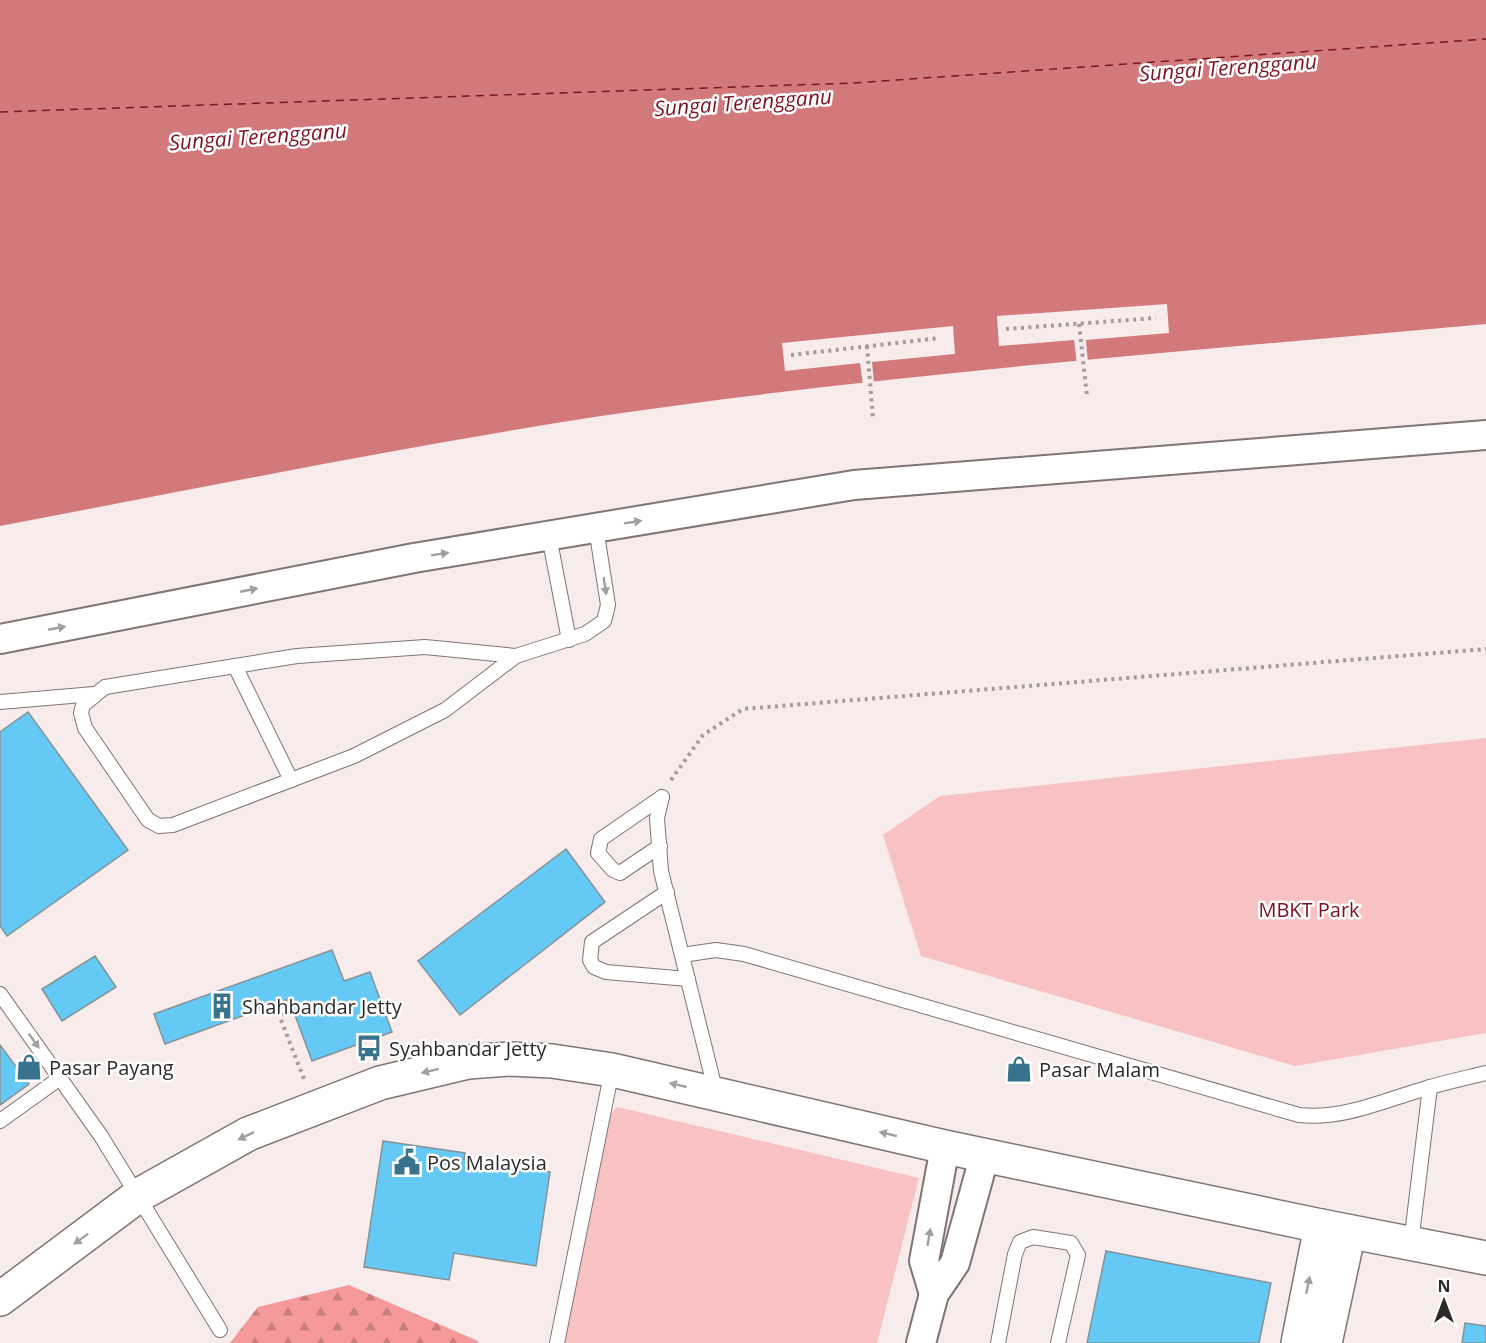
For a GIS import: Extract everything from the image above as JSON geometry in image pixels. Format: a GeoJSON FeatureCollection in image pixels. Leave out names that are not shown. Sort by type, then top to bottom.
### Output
{"type":"FeatureCollection","features":[{"type":"Feature","properties":{"kind":"street"},"geometry":{"type":"LineString","coordinates":[[0,639],[391,563],[854,485],[1486,435]]}},
{"type":"Feature","properties":{"kind":"street"},"geometry":{"type":"LineString","coordinates":[[0,1299],[139,1195],[248,1134],[380,1083],[468,1062],[552,1061],[612,1070],[945,1147],[1335,1229],[1486,1257]]}},
{"type":"Feature","properties":{"kind":"street"},"geometry":{"type":"LineString","coordinates":[[934,1294],[924,1261],[945,1147]]}},
{"type":"Feature","properties":{"kind":"street"},"geometry":{"type":"LineString","coordinates":[[921,1343],[934,1294],[955,1263],[985,1154]]}},
{"type":"Feature","properties":{"kind":"street"},"geometry":{"type":"LineString","coordinates":[[1298,1343],[1335,1229]]}},
{"type":"Feature","properties":{"kind":"street"},"geometry":{"type":"LineString","coordinates":[[1325,1343],[1335,1229]]}},
{"type":"Feature","properties":{"kind":"lane"},"geometry":{"type":"LineString","coordinates":[[516,656],[425,647],[297,656],[105,687],[83,705],[81,713],[85,728],[148,820],[159,826],[173,825],[354,756],[445,710],[516,656],[585,634],[604,621],[608,605],[596,528]]}},
{"type":"Feature","properties":{"kind":"lane"},"geometry":{"type":"LineString","coordinates":[[549,536],[569,640]]}},
{"type":"Feature","properties":{"kind":"lane"},"geometry":{"type":"LineString","coordinates":[[235,666],[291,780]]}},
{"type":"Feature","properties":{"kind":"lane"},"geometry":{"type":"LineString","coordinates":[[0,702],[94,694]]}},
{"type":"Feature","properties":{"kind":"lane"},"geometry":{"type":"LineString","coordinates":[[660,846],[620,873],[613,870],[598,853],[601,839],[662,797]]}},
{"type":"Feature","properties":{"kind":"lane"},"geometry":{"type":"LineString","coordinates":[[662,797],[657,818],[661,871],[716,1093]]}},
{"type":"Feature","properties":{"kind":"lane"},"geometry":{"type":"LineString","coordinates":[[667,892],[592,942],[590,960],[594,967],[606,972],[688,979]]}},
{"type":"Feature","properties":{"kind":"lane"},"geometry":{"type":"LineString","coordinates":[[682,955],[716,950],[744,954],[1299,1114],[1316,1116],[1353,1111],[1430,1087],[1486,1073]]}},
{"type":"Feature","properties":{"kind":"lane"},"geometry":{"type":"LineString","coordinates":[[0,994],[139,1195],[220,1330]]}},
{"type":"Feature","properties":{"kind":"lane"},"geometry":{"type":"LineString","coordinates":[[557,1343],[612,1070]]}},
{"type":"Feature","properties":{"kind":"lane"},"geometry":{"type":"LineString","coordinates":[[0,1121],[60,1078]]}},
{"type":"Feature","properties":{"kind":"lane"},"geometry":{"type":"LineString","coordinates":[[1411,1243],[1430,1087]]}},
{"type":"Feature","properties":{"kind":"lane"},"geometry":{"type":"LineString","coordinates":[[998,1343],[1015,1254],[1020,1242],[1033,1237],[1071,1243],[1078,1255],[1058,1343]]}},
{"type":"Feature","properties":{"kind":"path"},"geometry":{"type":"LineString","coordinates":[[1006,329],[1156,318]]}},
{"type":"Feature","properties":{"kind":"path"},"geometry":{"type":"LineString","coordinates":[[1079,324],[1087,396]]}},
{"type":"Feature","properties":{"kind":"path"},"geometry":{"type":"LineString","coordinates":[[791,355],[940,338]]}},
{"type":"Feature","properties":{"kind":"path"},"geometry":{"type":"LineString","coordinates":[[867,346],[873,419]]}},
{"type":"Feature","properties":{"kind":"path"},"geometry":{"type":"LineString","coordinates":[[662,797],[703,735],[743,709],[1486,649]]}},
{"type":"Feature","properties":{"kind":"path"},"geometry":{"type":"LineString","coordinates":[[289,999],[281,1020],[315,1108]]}},
{"type":"Feature","properties":{"kind":"green space","name":"MBKT Park"},"geometry":{"type":"Polygon","coordinates":[[[1486,738],[1486,1033],[1295,1066],[921,956],[883,835],[940,796],[1486,738]]]}},
{"type":"Feature","properties":{"kind":"green space"},"geometry":{"type":"Polygon","coordinates":[[[617,1107],[919,1178],[877,1343],[553,1343],[604,1121],[617,1107]]]}},
{"type":"Feature","properties":{"kind":"green space"},"geometry":{"type":"Polygon","coordinates":[[[349,1285],[478,1341],[478,1343],[230,1343],[258,1307],[349,1285]]]}},
{"type":"Feature","properties":{"kind":"water","name":"Sungai Terengganu"},"geometry":{"type":"Polygon","coordinates":[[[0,0],[1486,0],[1486,324],[932,375],[711,401],[601,416],[450,441],[0,526],[0,0]]]}},
{"type":"Feature","properties":{"kind":"pier"},"geometry":{"type":"Polygon","coordinates":[[[1167,304],[1169,333],[1086,340],[1088,363],[1077,364],[1074,340],[999,346],[997,316],[1167,304]]]}},
{"type":"Feature","properties":{"kind":"pier"},"geometry":{"type":"Polygon","coordinates":[[[953,326],[955,354],[872,362],[874,383],[863,385],[860,363],[785,371],[782,343],[953,326]]]}},
{"type":"Feature","properties":{"kind":"building"},"geometry":{"type":"Polygon","coordinates":[[[28,712],[128,850],[7,936],[0,926],[0,732],[28,712]]]}},
{"type":"Feature","properties":{"kind":"building"},"geometry":{"type":"Polygon","coordinates":[[[566,849],[605,902],[460,1015],[418,961],[566,849]]]}},
{"type":"Feature","properties":{"kind":"building","name":"Shahbandar Jetty"},"geometry":{"type":"Polygon","coordinates":[[[332,950],[344,981],[370,972],[392,1032],[312,1061],[289,999],[165,1044],[154,1014],[332,950]]]}},
{"type":"Feature","properties":{"kind":"building"},"geometry":{"type":"Polygon","coordinates":[[[95,956],[116,987],[62,1021],[42,989],[95,956]]]}},
{"type":"Feature","properties":{"kind":"building"},"geometry":{"type":"Polygon","coordinates":[[[0,1045],[29,1084],[0,1105],[0,1045]]]}},
{"type":"Feature","properties":{"kind":"building"},"geometry":{"type":"Polygon","coordinates":[[[383,1141],[465,1153],[464,1159],[550,1172],[536,1266],[454,1253],[449,1280],[364,1267],[383,1141]]]}},
{"type":"Feature","properties":{"kind":"building"},"geometry":{"type":"Polygon","coordinates":[[[1106,1251],[1271,1283],[1259,1343],[1087,1343],[1106,1251]]]}},
{"type":"Feature","properties":{"kind":"building"},"geometry":{"type":"Polygon","coordinates":[[[1465,1323],[1486,1326],[1486,1343],[1462,1343],[1465,1323]]]}},
{"type":"Feature","properties":{"kind":"ferry route"},"geometry":{"type":"LineString","coordinates":[[0,112],[853,83],[1486,39]]}},
{"type":"Feature","properties":{"kind":"place","name":"Shahbandar Jetty"},"geometry":{"type":"Point","coordinates":[222,1006]}},
{"type":"Feature","properties":{"kind":"place","name":"Syahbandar Jetty"},"geometry":{"type":"Point","coordinates":[369,1048]}},
{"type":"Feature","properties":{"kind":"place","name":"Pasar Payang"},"geometry":{"type":"Point","coordinates":[29,1067]}},
{"type":"Feature","properties":{"kind":"place","name":"Pasar Malam"},"geometry":{"type":"Point","coordinates":[1019,1069]}},
{"type":"Feature","properties":{"kind":"place","name":"Pos Malaysia"},"geometry":{"type":"Point","coordinates":[407,1162]}}]}
